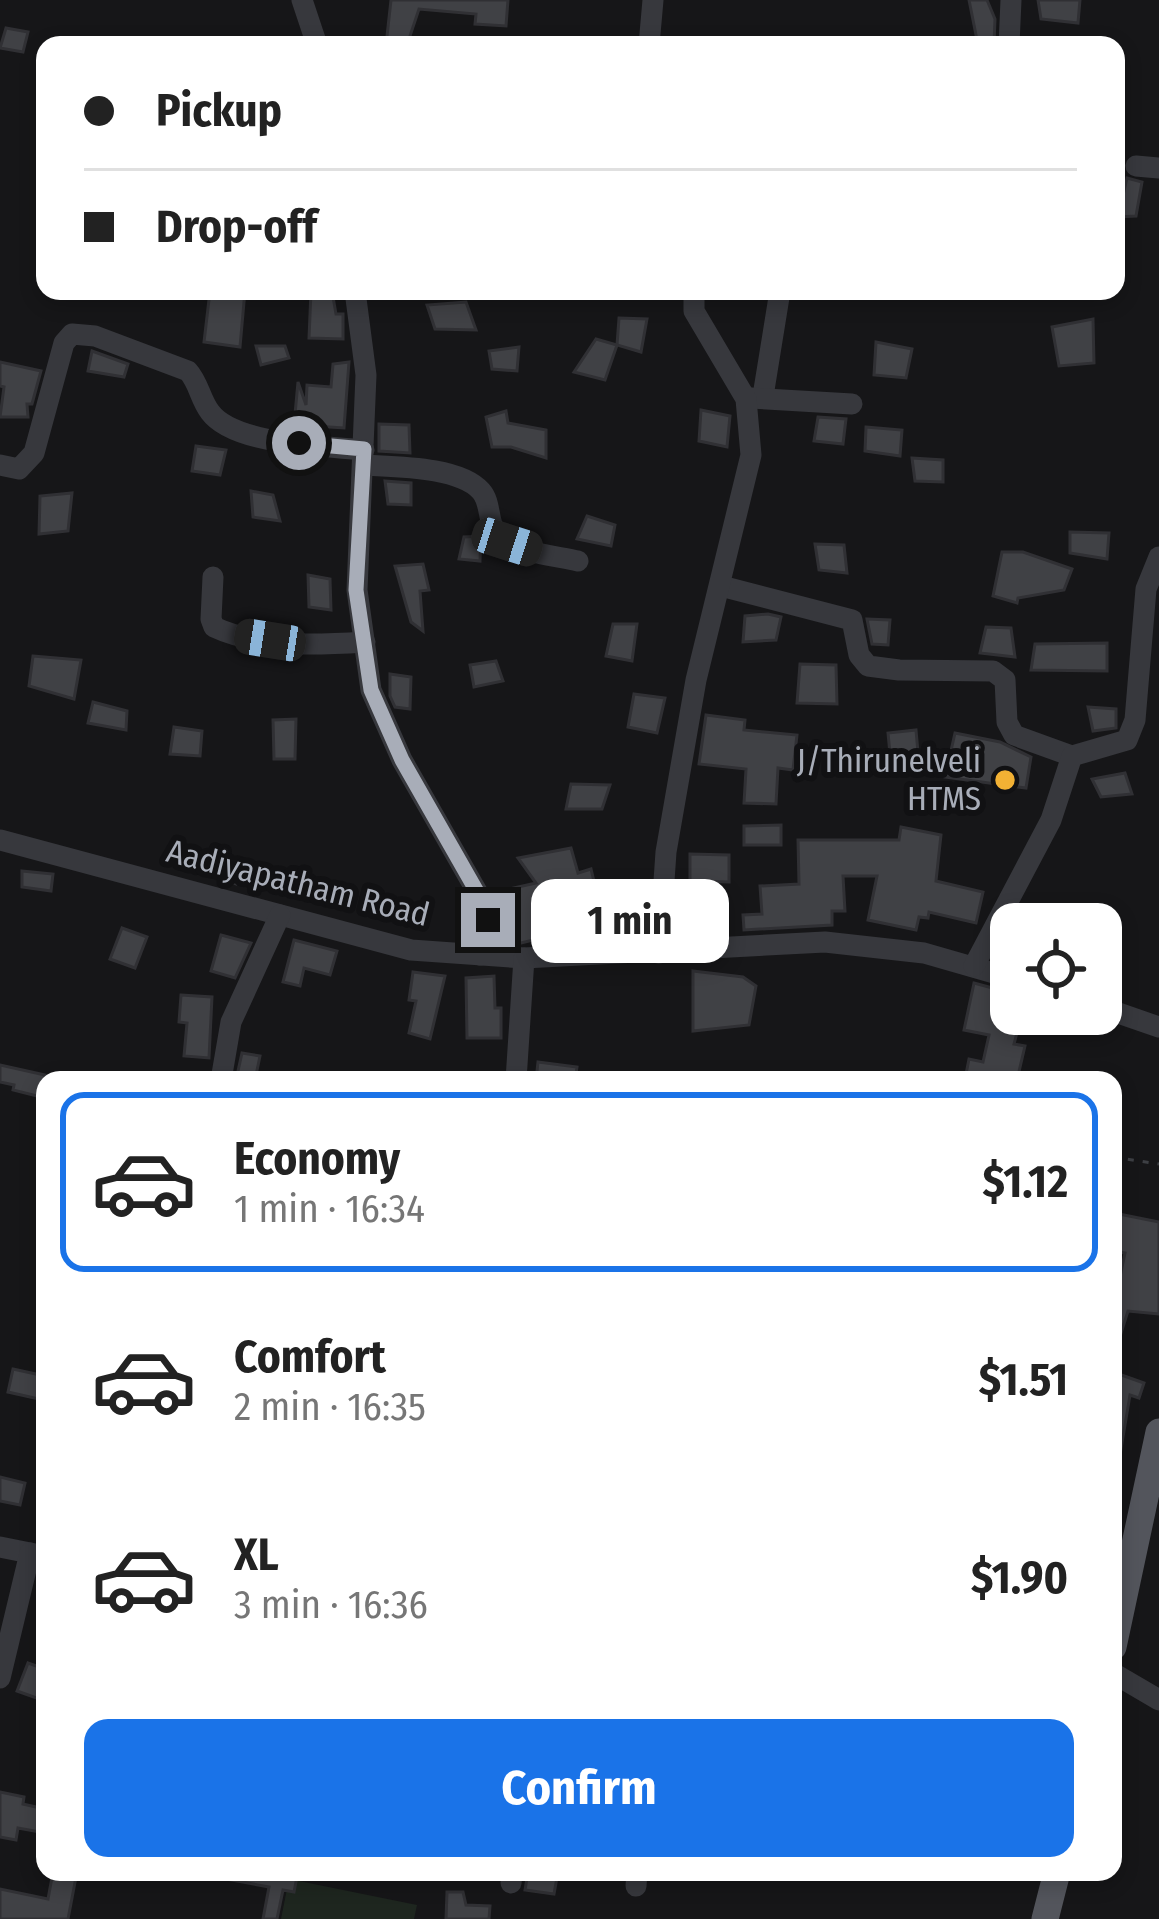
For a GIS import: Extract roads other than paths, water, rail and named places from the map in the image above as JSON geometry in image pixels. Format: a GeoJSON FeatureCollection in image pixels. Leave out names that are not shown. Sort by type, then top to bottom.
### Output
{"type":"FeatureCollection","features":[{"type":"Feature","properties":{"kind":"main road"},"geometry":{"type":"LineString","coordinates":[[1124,1541],[1159,1432]]}},
{"type":"Feature","properties":{"kind":"main road"},"geometry":{"type":"LineString","coordinates":[[1046,1919],[1052,1881]]}},
{"type":"Feature","properties":{"kind":"street"},"geometry":{"type":"LineString","coordinates":[[302,0],[314,36]]}},
{"type":"Feature","properties":{"kind":"street"},"geometry":{"type":"LineString","coordinates":[[650,36],[652,0]]}},
{"type":"Feature","properties":{"kind":"street"},"geometry":{"type":"LineString","coordinates":[[1009,36],[1011,0]]}},
{"type":"Feature","properties":{"kind":"street"},"geometry":{"type":"LineString","coordinates":[[356,300],[366,375],[356,590],[371,690],[402,760],[484,904],[488,920],[480,955]]}},
{"type":"Feature","properties":{"kind":"street"},"geometry":{"type":"LineString","coordinates":[[694,300],[694,311],[754,398]]}},
{"type":"Feature","properties":{"kind":"street"},"geometry":{"type":"LineString","coordinates":[[659,953],[666,853],[696,680],[751,454],[754,398],[778,300]]}},
{"type":"Feature","properties":{"kind":"street"},"geometry":{"type":"LineString","coordinates":[[0,465],[19,469],[34,453],[64,344],[72,334],[95,335],[188,370],[210,413],[223,424],[251,435],[440,472],[482,492],[494,528],[507,542],[578,561]]}},
{"type":"Feature","properties":{"kind":"street"},"geometry":{"type":"LineString","coordinates":[[754,398],[852,404]]}},
{"type":"Feature","properties":{"kind":"street"},"geometry":{"type":"LineString","coordinates":[[721,586],[851,620],[859,655],[868,666],[993,671],[1005,680],[1007,722],[1014,735],[1072,756],[1127,740],[1136,720],[1146,589],[1159,557]]}},
{"type":"Feature","properties":{"kind":"street"},"geometry":{"type":"LineString","coordinates":[[213,577],[214,627],[311,646],[365,642]]}},
{"type":"Feature","properties":{"kind":"street"},"geometry":{"type":"LineString","coordinates":[[974,966],[1051,820],[1072,756]]}},
{"type":"Feature","properties":{"kind":"street","name":"Aadiyapatham Road"},"geometry":{"type":"LineString","coordinates":[[0,839],[411,950],[524,958],[825,942],[924,953],[990,971]]}},
{"type":"Feature","properties":{"kind":"street"},"geometry":{"type":"LineString","coordinates":[[223,1071],[231,1022],[280,915]]}},
{"type":"Feature","properties":{"kind":"street"},"geometry":{"type":"LineString","coordinates":[[517,1071],[524,958]]}},
{"type":"Feature","properties":{"kind":"street"},"geometry":{"type":"LineString","coordinates":[[1122,1014],[1159,1027]]}},
{"type":"Feature","properties":{"kind":"street"},"geometry":{"type":"LineString","coordinates":[[0,1547],[36,1555]]}},
{"type":"Feature","properties":{"kind":"street"},"geometry":{"type":"LineString","coordinates":[[0,1674],[36,1561]]}},
{"type":"Feature","properties":{"kind":"street"},"geometry":{"type":"LineString","coordinates":[[1122,1678],[1159,1700]]}},
{"type":"Feature","properties":{"kind":"place","name":"J/Thirunelveli HTMS"},"geometry":{"type":"Point","coordinates":[1005,780]}}]}
